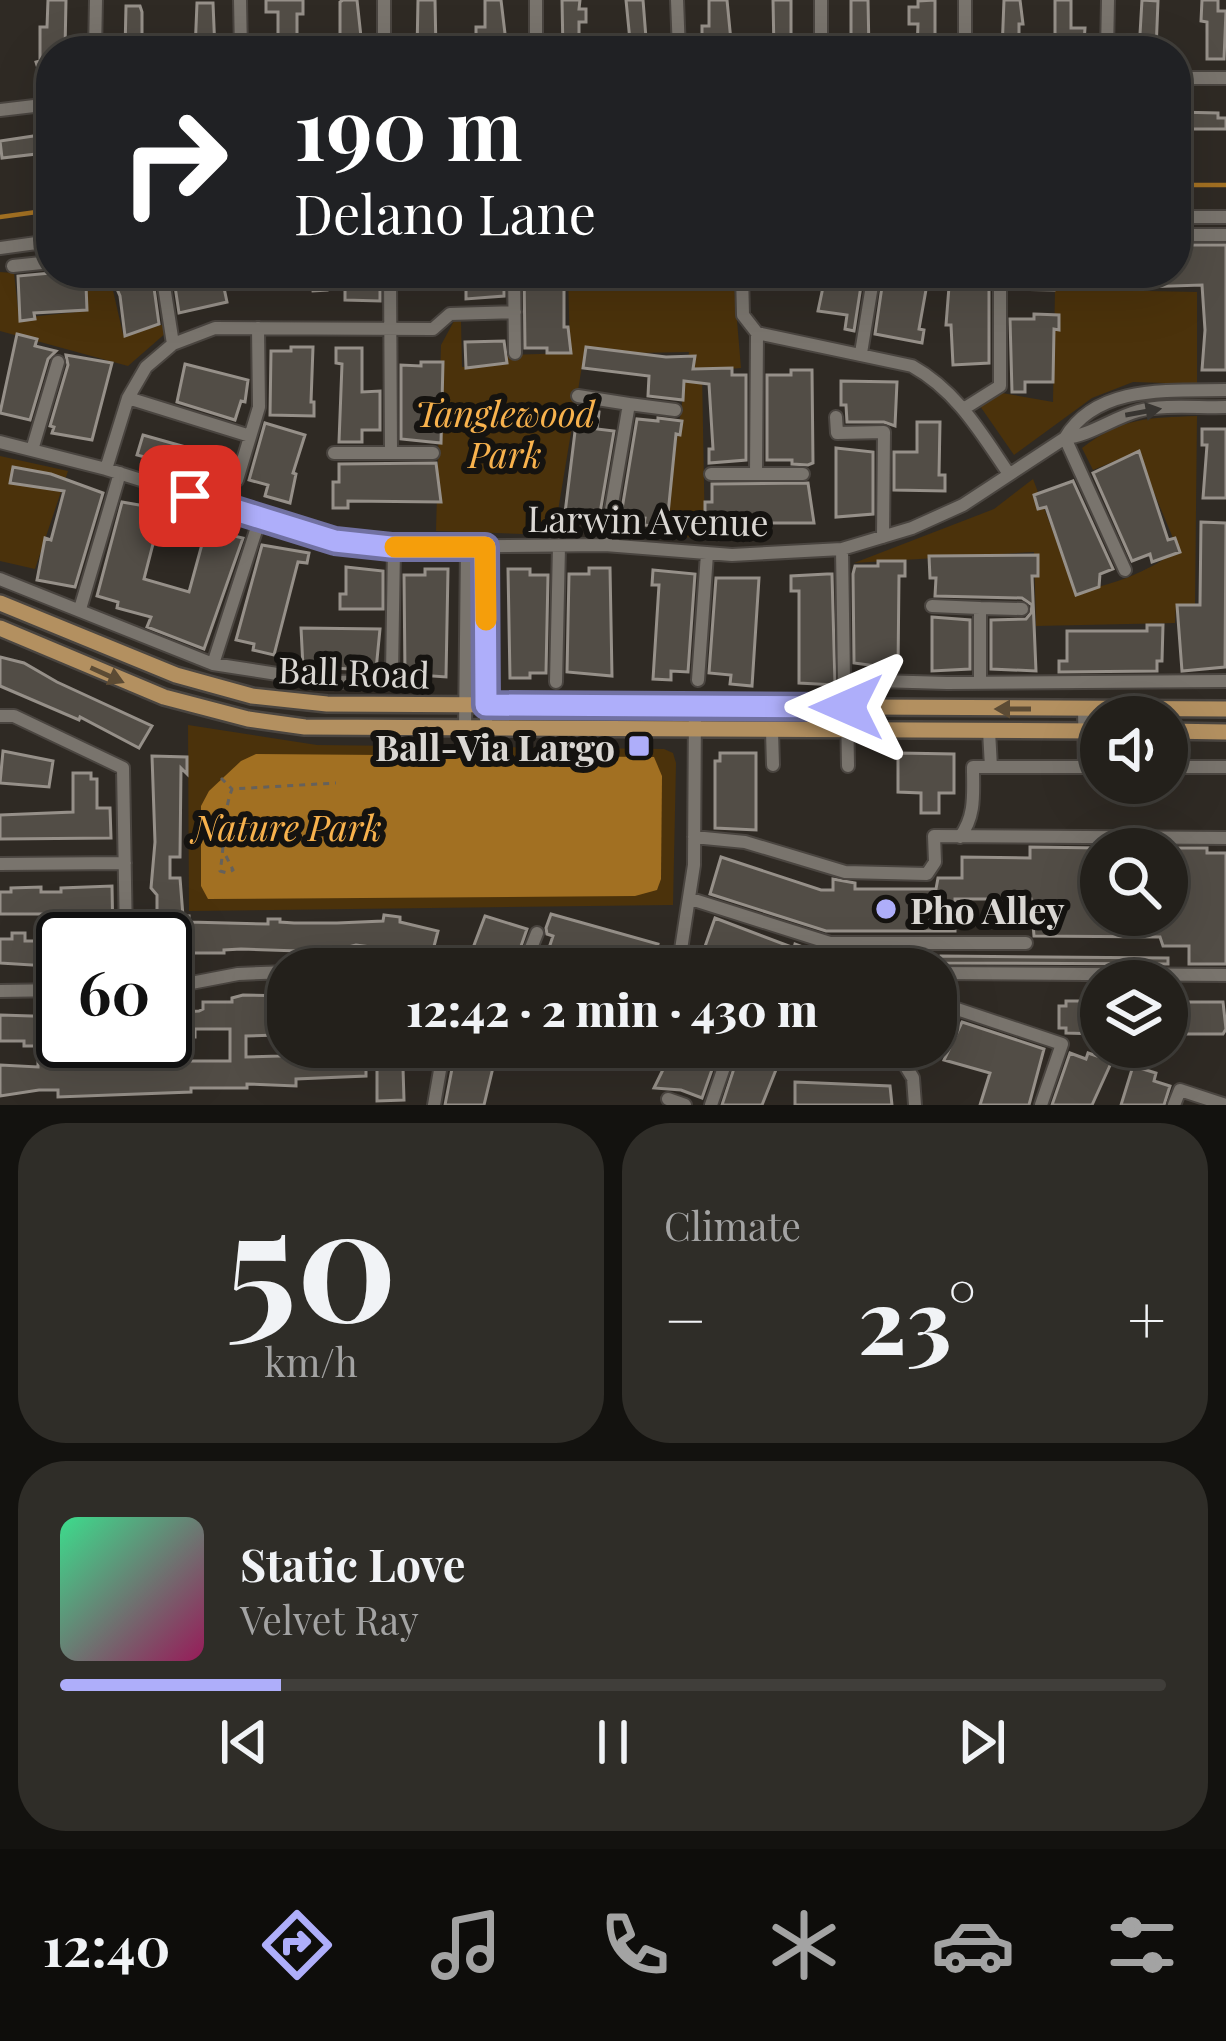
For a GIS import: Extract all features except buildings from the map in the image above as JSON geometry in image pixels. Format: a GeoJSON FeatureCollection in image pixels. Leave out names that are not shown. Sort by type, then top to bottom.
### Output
{"type":"FeatureCollection","features":[{"type":"Feature","properties":{"kind":"main road","name":"Ball Road"},"geometry":{"type":"LineString","coordinates":[[0,603],[130,658],[203,683],[274,699],[327,704],[1080,709]]}},
{"type":"Feature","properties":{"kind":"main road","name":"Ball Road"},"geometry":{"type":"LineString","coordinates":[[0,628],[196,707],[305,727],[1080,731]]}},
{"type":"Feature","properties":{"kind":"main road"},"geometry":{"type":"LineString","coordinates":[[196,707],[203,683]]}},
{"type":"Feature","properties":{"kind":"main road","name":"Ball Road"},"geometry":{"type":"LineString","coordinates":[[1188,710],[1226,710]]}},
{"type":"Feature","properties":{"kind":"main road"},"geometry":{"type":"LineString","coordinates":[[1188,731],[1226,732]]}},
{"type":"Feature","properties":{"kind":"street"},"geometry":{"type":"LineString","coordinates":[[95,36],[96,0]]}},
{"type":"Feature","properties":{"kind":"street"},"geometry":{"type":"LineString","coordinates":[[240,0],[241,36]]}},
{"type":"Feature","properties":{"kind":"street"},"geometry":{"type":"LineString","coordinates":[[384,0],[384,36]]}},
{"type":"Feature","properties":{"kind":"street"},"geometry":{"type":"LineString","coordinates":[[536,0],[536,36]]}},
{"type":"Feature","properties":{"kind":"street"},"geometry":{"type":"LineString","coordinates":[[677,0],[678,36]]}},
{"type":"Feature","properties":{"kind":"street"},"geometry":{"type":"LineString","coordinates":[[820,0],[821,36]]}},
{"type":"Feature","properties":{"kind":"street"},"geometry":{"type":"LineString","coordinates":[[965,0],[965,36]]}},
{"type":"Feature","properties":{"kind":"street"},"geometry":{"type":"LineString","coordinates":[[1107,36],[1108,0]]}},
{"type":"Feature","properties":{"kind":"street"},"geometry":{"type":"LineString","coordinates":[[1191,78],[1226,78]]}},
{"type":"Feature","properties":{"kind":"street"},"geometry":{"type":"LineString","coordinates":[[0,110],[36,106]]}},
{"type":"Feature","properties":{"kind":"street"},"geometry":{"type":"LineString","coordinates":[[1191,217],[1226,217]]}},
{"type":"Feature","properties":{"kind":"street"},"geometry":{"type":"LineString","coordinates":[[1191,235],[1226,235]]}},
{"type":"Feature","properties":{"kind":"street"},"geometry":{"type":"LineString","coordinates":[[0,248],[36,243]]}},
{"type":"Feature","properties":{"kind":"street"},"geometry":{"type":"LineString","coordinates":[[13,266],[36,264]]}},
{"type":"Feature","properties":{"kind":"street"},"geometry":{"type":"LineString","coordinates":[[164,288],[173,344]]}},
{"type":"Feature","properties":{"kind":"street"},"geometry":{"type":"LineString","coordinates":[[390,288],[391,453]]}},
{"type":"Feature","properties":{"kind":"street"},"geometry":{"type":"LineString","coordinates":[[514,288],[515,353]]}},
{"type":"Feature","properties":{"kind":"street"},"geometry":{"type":"LineString","coordinates":[[742,288],[743,315],[757,333],[756,474]]}},
{"type":"Feature","properties":{"kind":"street"},"geometry":{"type":"LineString","coordinates":[[861,353],[872,288]]}},
{"type":"Feature","properties":{"kind":"street"},"geometry":{"type":"LineString","coordinates":[[965,408],[1000,386],[1000,288]]}},
{"type":"Feature","properties":{"kind":"street"},"geometry":{"type":"LineString","coordinates":[[80,609],[128,398],[146,367],[173,344],[215,328],[433,329],[450,314],[514,312]]}},
{"type":"Feature","properties":{"kind":"street"},"geometry":{"type":"LineString","coordinates":[[237,480],[259,407],[258,328]]}},
{"type":"Feature","properties":{"kind":"street"},"geometry":{"type":"LineString","coordinates":[[757,333],[912,366],[933,378],[965,408],[1010,474]]}},
{"type":"Feature","properties":{"kind":"street"},"geometry":{"type":"LineString","coordinates":[[32,450],[58,362]]}},
{"type":"Feature","properties":{"kind":"street","name":"Larwin Avenue"},"geometry":{"type":"LineString","coordinates":[[0,442],[113,471],[335,541],[394,547],[605,545],[707,554],[842,549],[963,505],[1065,438],[1076,420],[1102,405],[1142,392],[1226,390]]}},
{"type":"Feature","properties":{"kind":"street"},"geometry":{"type":"LineString","coordinates":[[578,396],[675,410]]}},
{"type":"Feature","properties":{"kind":"street"},"geometry":{"type":"LineString","coordinates":[[128,398],[250,436]]}},
{"type":"Feature","properties":{"kind":"street"},"geometry":{"type":"LineString","coordinates":[[605,545],[629,404]]}},
{"type":"Feature","properties":{"kind":"street","name":"Larwin Avenue"},"geometry":{"type":"LineString","coordinates":[[1065,438],[1143,409],[1226,407]]}},
{"type":"Feature","properties":{"kind":"street"},"geometry":{"type":"LineString","coordinates":[[836,417],[837,433],[884,432],[883,537]]}},
{"type":"Feature","properties":{"kind":"street"},"geometry":{"type":"LineString","coordinates":[[1065,438],[1125,570]]}},
{"type":"Feature","properties":{"kind":"street"},"geometry":{"type":"LineString","coordinates":[[334,453],[434,453]]}},
{"type":"Feature","properties":{"kind":"street"},"geometry":{"type":"LineString","coordinates":[[711,474],[803,474]]}},
{"type":"Feature","properties":{"kind":"street"},"geometry":{"type":"LineString","coordinates":[[213,664],[260,518]]}},
{"type":"Feature","properties":{"kind":"street"},"geometry":{"type":"LineString","coordinates":[[556,682],[559,546]]}},
{"type":"Feature","properties":{"kind":"street"},"geometry":{"type":"LineString","coordinates":[[0,579],[213,664],[329,682],[386,681],[392,674],[394,547]]}},
{"type":"Feature","properties":{"kind":"street"},"geometry":{"type":"LineString","coordinates":[[465,729],[467,547]]}},
{"type":"Feature","properties":{"kind":"street"},"geometry":{"type":"LineString","coordinates":[[485,547],[486,729]]}},
{"type":"Feature","properties":{"kind":"street"},"geometry":{"type":"LineString","coordinates":[[842,549],[844,680],[1226,681]]}},
{"type":"Feature","properties":{"kind":"street"},"geometry":{"type":"LineString","coordinates":[[698,680],[707,554]]}},
{"type":"Feature","properties":{"kind":"street"},"geometry":{"type":"LineString","coordinates":[[932,606],[1022,608]]}},
{"type":"Feature","properties":{"kind":"street"},"geometry":{"type":"LineString","coordinates":[[980,608],[980,683]]}},
{"type":"Feature","properties":{"kind":"street"},"geometry":{"type":"LineString","coordinates":[[682,948],[691,899],[695,706]]}},
{"type":"Feature","properties":{"kind":"street"},"geometry":{"type":"LineString","coordinates":[[847,707],[848,766]]}},
{"type":"Feature","properties":{"kind":"street"},"geometry":{"type":"LineString","coordinates":[[0,716],[14,716],[123,768],[126,912]]}},
{"type":"Feature","properties":{"kind":"street"},"geometry":{"type":"LineString","coordinates":[[772,731],[773,765]]}},
{"type":"Feature","properties":{"kind":"street"},"geometry":{"type":"LineString","coordinates":[[989,731],[991,767]]}},
{"type":"Feature","properties":{"kind":"street"},"geometry":{"type":"LineString","coordinates":[[960,837],[970,825],[974,808],[973,767],[1080,767]]}},
{"type":"Feature","properties":{"kind":"street"},"geometry":{"type":"LineString","coordinates":[[1188,767],[1226,767]]}},
{"type":"Feature","properties":{"kind":"street"},"geometry":{"type":"LineString","coordinates":[[694,837],[745,842],[844,872],[928,874],[935,862],[934,836],[1226,838]]}},
{"type":"Feature","properties":{"kind":"street"},"geometry":{"type":"LineString","coordinates":[[0,864],[125,863]]}},
{"type":"Feature","properties":{"kind":"street"},"geometry":{"type":"LineString","coordinates":[[691,899],[830,943],[1026,943]]}},
{"type":"Feature","properties":{"kind":"street"},"geometry":{"type":"LineString","coordinates":[[531,948],[537,933]]}},
{"type":"Feature","properties":{"kind":"street"},"geometry":{"type":"LineString","coordinates":[[192,983],[267,972]]}},
{"type":"Feature","properties":{"kind":"street"},"geometry":{"type":"LineString","coordinates":[[957,974],[1226,975]]}},
{"type":"Feature","properties":{"kind":"street"},"geometry":{"type":"LineString","coordinates":[[0,991],[36,990]]}},
{"type":"Feature","properties":{"kind":"street"},"geometry":{"type":"LineString","coordinates":[[957,1008],[1062,1044],[1041,1105]]}},
{"type":"Feature","properties":{"kind":"street"},"geometry":{"type":"LineString","coordinates":[[434,1105],[440,1068]]}},
{"type":"Feature","properties":{"kind":"street"},"geometry":{"type":"LineString","coordinates":[[711,1105],[724,1068]]}},
{"type":"Feature","properties":{"kind":"street"},"geometry":{"type":"LineString","coordinates":[[908,1068],[915,1105]]}},
{"type":"Feature","properties":{"kind":"street"},"geometry":{"type":"LineString","coordinates":[[1174,1105],[1180,1090],[1226,1105]]}},
{"type":"Feature","properties":{"kind":"street"},"geometry":{"type":"LineString","coordinates":[[668,1100],[685,1105]]}},
{"type":"Feature","properties":{"kind":"path"},"geometry":{"type":"LineString","coordinates":[[221,778],[232,789],[336,783]]}},
{"type":"Feature","properties":{"kind":"path"},"geometry":{"type":"LineString","coordinates":[[226,856],[224,810],[232,789]]}},
{"type":"Feature","properties":{"kind":"green space"},"geometry":{"type":"Polygon","coordinates":[[[0,272],[14,273],[19,318],[87,311],[84,288],[112,288],[123,334],[166,324],[167,332],[128,366],[0,331],[0,272]]]}},
{"type":"Feature","properties":{"kind":"green space","name":"Tanglewood Park"},"geometry":{"type":"Polygon","coordinates":[[[568,288],[734,288],[741,368],[702,371],[705,539],[664,535],[689,352],[584,354],[554,535],[436,531],[441,345],[454,321],[461,321],[462,367],[506,364],[507,355],[570,353],[568,288]]]}},
{"type":"Feature","properties":{"kind":"green space"},"geometry":{"type":"Polygon","coordinates":[[[1055,289],[1197,292],[1197,384],[1133,382],[1092,398],[1014,455],[980,406],[1002,393],[1053,402],[1055,289]]]}},
{"type":"Feature","properties":{"kind":"green space"},"geometry":{"type":"Polygon","coordinates":[[[1197,416],[1195,606],[1176,605],[1175,623],[1036,626],[1034,552],[854,563],[994,509],[1033,479],[1076,592],[1130,577],[1178,550],[1137,452],[1093,470],[1082,448],[1136,421],[1197,416]]]}},
{"type":"Feature","properties":{"kind":"green space"},"geometry":{"type":"Polygon","coordinates":[[[0,456],[68,471],[35,569],[0,561],[0,456]]]}},
{"type":"Feature","properties":{"kind":"green space","name":"Nature Park"},"geometry":{"type":"Polygon","coordinates":[[[188,725],[317,745],[664,749],[673,753],[676,763],[673,905],[189,911],[188,725]]]}},
{"type":"Feature","properties":{"kind":"shaded area","name":"Nature Park"},"geometry":{"type":"Polygon","coordinates":[[[256,754],[654,757],[662,776],[661,879],[657,890],[635,896],[208,899],[201,886],[201,806],[209,791],[241,761],[256,754]]]}},
{"type":"Feature","properties":{"kind":"waterway"},"geometry":{"type":"LineString","coordinates":[[1191,185],[1226,185]]}},
{"type":"Feature","properties":{"kind":"waterway"},"geometry":{"type":"LineString","coordinates":[[0,217],[36,212]]}},
{"type":"Feature","properties":{"kind":"slow traffic"},"geometry":{"type":"LineString","coordinates":[[395,547],[485,547],[486,620]]}},
{"type":"Feature","properties":{"kind":"place","name":"Ball-Via Largo"},"geometry":{"type":"Point","coordinates":[639,746]}},
{"type":"Feature","properties":{"kind":"place","name":"Pho Alley"},"geometry":{"type":"Point","coordinates":[886,909]}},
{"type":"Feature","properties":{"kind":"route"},"geometry":{"type":"LineString","coordinates":[[190,496],[335,541],[391,547],[485,547],[486,705],[847,707]]}}]}
